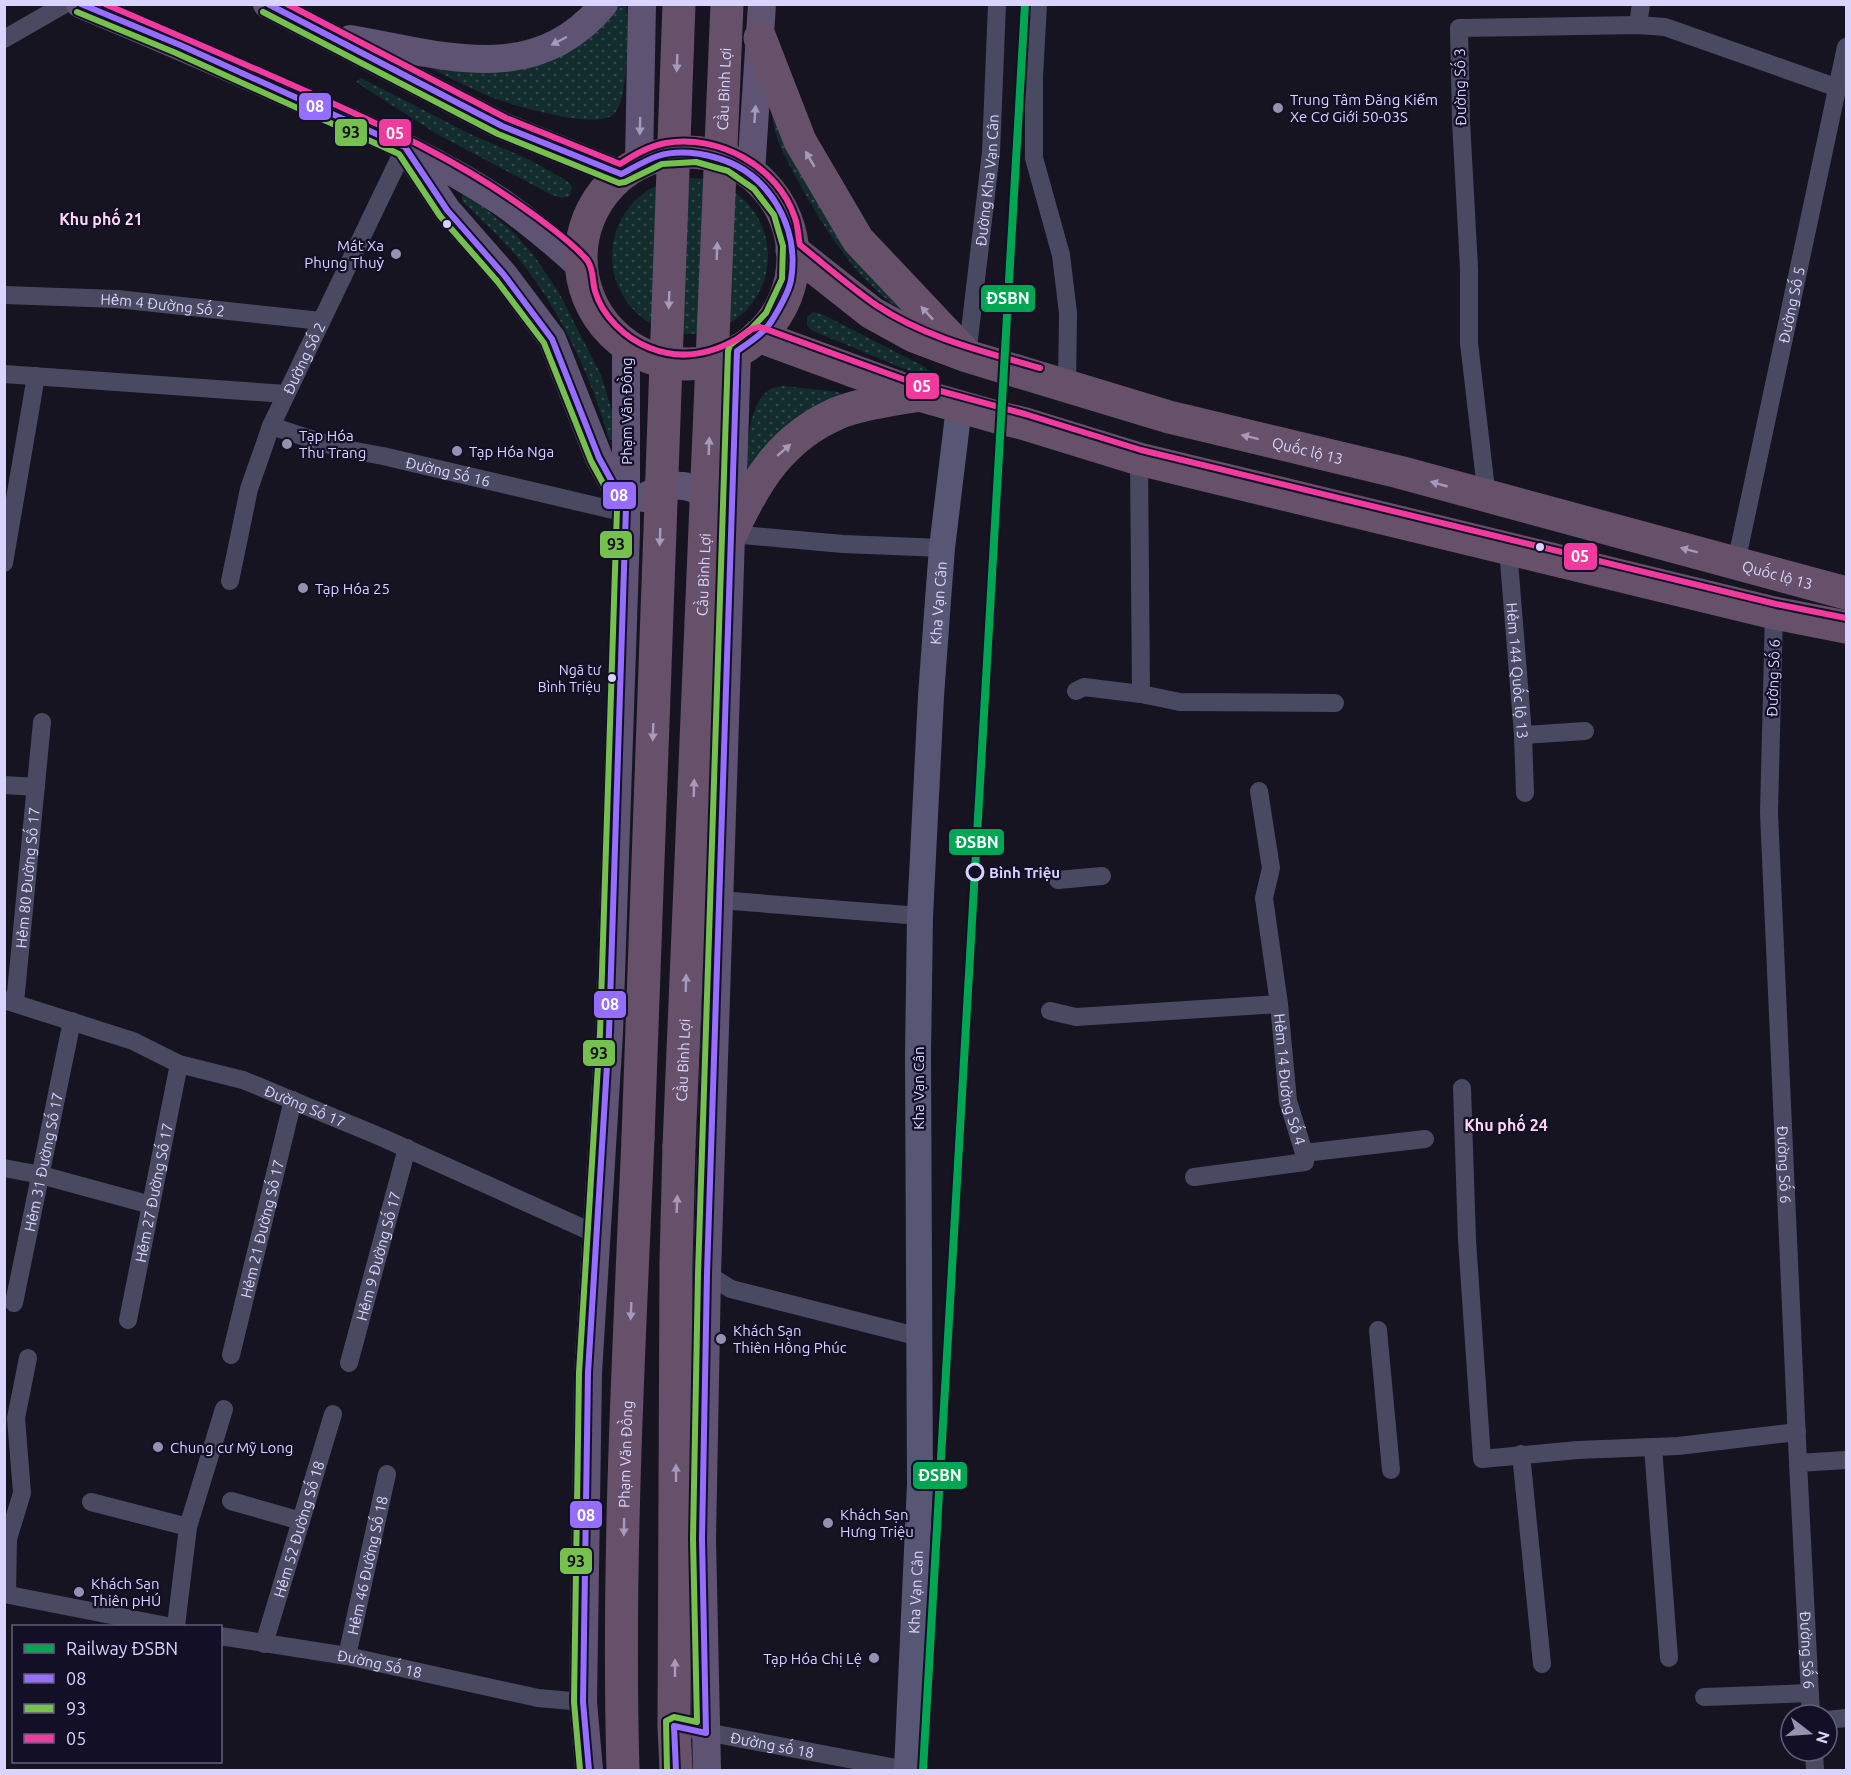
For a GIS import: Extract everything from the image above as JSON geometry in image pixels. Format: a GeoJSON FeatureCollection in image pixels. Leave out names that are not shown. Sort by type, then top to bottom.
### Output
{"type":"FeatureCollection","features":[{"type":"Feature","properties":{"kind":"highway","name":"Phạm Văn Đồng"},"geometry":{"type":"LineString","coordinates":[[623,1770],[621,1723],[625,1479],[679,4]]}},
{"type":"Feature","properties":{"kind":"highway","name":"Cầu Bình Lợi"},"geometry":{"type":"LineString","coordinates":[[676,1263],[727,4]]}},
{"type":"Feature","properties":{"kind":"highway"},"geometry":{"type":"LineString","coordinates":[[760,38],[800,141],[858,240],[967,356]]}},
{"type":"Feature","properties":{"kind":"highway"},"geometry":{"type":"LineString","coordinates":[[696,151],[725,158],[751,172],[772,194],[786,220],[792,250],[792,274],[785,297],[774,318],[748,344],[715,360],[693,364],[669,363],[647,357],[626,346],[603,325],[588,297],[580,266],[584,231],[597,199],[630,168],[667,152],[696,151]]}},
{"type":"Feature","properties":{"kind":"highway","name":"Quốc lộ 13"},"geometry":{"type":"LineString","coordinates":[[792,250],[872,313],[914,336],[967,356],[1169,417],[1399,472],[1487,498],[1846,593]]}},
{"type":"Feature","properties":{"kind":"highway"},"geometry":{"type":"LineString","coordinates":[[748,344],[1139,459],[1774,613],[1846,627]]}},
{"type":"Feature","properties":{"kind":"highway"},"geometry":{"type":"LineString","coordinates":[[731,534],[750,494],[776,458],[812,426],[840,412],[919,395]]}},
{"type":"Feature","properties":{"kind":"highway"},"geometry":{"type":"LineString","coordinates":[[676,1263],[674,1726],[676,1770]]}},
{"type":"Feature","properties":{"kind":"main road"},"geometry":{"type":"LineString","coordinates":[[80,4],[180,45],[438,164],[503,203],[556,244],[580,266]]}},
{"type":"Feature","properties":{"kind":"main road"},"geometry":{"type":"LineString","coordinates":[[267,4],[502,126],[630,168],[642,4]]}},
{"type":"Feature","properties":{"kind":"main road"},"geometry":{"type":"LineString","coordinates":[[324,34],[478,60],[513,59],[544,49],[573,34],[604,4]]}},
{"type":"Feature","properties":{"kind":"main road"},"geometry":{"type":"LineString","coordinates":[[751,172],[762,4]]}},
{"type":"Feature","properties":{"kind":"main road"},"geometry":{"type":"LineString","coordinates":[[405,147],[447,210],[504,274],[552,339],[599,458],[626,510],[654,492],[676,485],[691,487],[700,490],[713,502],[721,512],[731,534]]}},
{"type":"Feature","properties":{"kind":"main road"},"geometry":{"type":"LineString","coordinates":[[707,1770],[702,1539],[707,1274],[731,534],[748,344]]}},
{"type":"Feature","properties":{"kind":"main road","name":"Phạm Văn Đồng"},"geometry":{"type":"LineString","coordinates":[[589,1770],[583,1702],[588,1373],[609,1033],[626,510],[626,346]]}},
{"type":"Feature","properties":{"kind":"main road"},"geometry":{"type":"LineString","coordinates":[[596,1234],[633,1253]]}},
{"type":"Feature","properties":{"kind":"main road"},"geometry":{"type":"LineString","coordinates":[[676,1263],[707,1274]]}},
{"type":"Feature","properties":{"kind":"street"},"geometry":{"type":"LineString","coordinates":[[4,39],[65,4]]}},
{"type":"Feature","properties":{"kind":"street","name":"Đường Kha Vạn Cân"},"geometry":{"type":"LineString","coordinates":[[967,356],[991,152],[997,4]]}},
{"type":"Feature","properties":{"kind":"street"},"geometry":{"type":"LineString","coordinates":[[1038,4],[1034,77],[1034,158],[1061,255],[1068,314],[1067,386]]}},
{"type":"Feature","properties":{"kind":"street"},"geometry":{"type":"LineString","coordinates":[[1638,26],[1641,4]]}},
{"type":"Feature","properties":{"kind":"street","name":"Đường Số 3"},"geometry":{"type":"LineString","coordinates":[[1487,498],[1469,343],[1469,268],[1461,120],[1459,28],[1665,27],[1838,88]]}},
{"type":"Feature","properties":{"kind":"street","name":"Đường Số 5"},"geometry":{"type":"LineString","coordinates":[[1736,563],[1846,47]]}},
{"type":"Feature","properties":{"kind":"street","name":"Đường Số 2"},"geometry":{"type":"LineString","coordinates":[[230,581],[249,489],[271,426],[405,147]]}},
{"type":"Feature","properties":{"kind":"street","name":"Hẻm 4 Đường Số 2"},"geometry":{"type":"LineString","coordinates":[[4,295],[117,299],[321,321]]}},
{"type":"Feature","properties":{"kind":"street"},"geometry":{"type":"LineString","coordinates":[[4,374],[286,394]]}},
{"type":"Feature","properties":{"kind":"street"},"geometry":{"type":"LineString","coordinates":[[4,563],[36,376]]}},
{"type":"Feature","properties":{"kind":"street","name":"Kha Vạn Cân"},"geometry":{"type":"LineString","coordinates":[[907,1770],[920,1484],[918,1067],[920,916],[931,696],[942,548],[959,407]]}},
{"type":"Feature","properties":{"kind":"street","name":"Đường Số 16"},"geometry":{"type":"LineString","coordinates":[[271,426],[339,448],[626,510]]}},
{"type":"Feature","properties":{"kind":"street"},"geometry":{"type":"LineString","coordinates":[[1139,459],[1141,694]]}},
{"type":"Feature","properties":{"kind":"street"},"geometry":{"type":"LineString","coordinates":[[731,534],[843,544],[942,548]]}},
{"type":"Feature","properties":{"kind":"street","name":"Hẻm 144 Quốc lộ 13"},"geometry":{"type":"LineString","coordinates":[[1508,549],[1523,735],[1525,793]]}},
{"type":"Feature","properties":{"kind":"street","name":"Đường Số 6"},"geometry":{"type":"LineString","coordinates":[[1774,613],[1769,813],[1810,1703]]}},
{"type":"Feature","properties":{"kind":"street"},"geometry":{"type":"LineString","coordinates":[[1076,691],[1084,687],[1141,694],[1180,702],[1335,704]]}},
{"type":"Feature","properties":{"kind":"street","name":"Hẻm 80 Đường Số 17"},"geometry":{"type":"LineString","coordinates":[[10,1002],[42,722]]}},
{"type":"Feature","properties":{"kind":"street"},"geometry":{"type":"LineString","coordinates":[[1523,735],[1585,731]]}},
{"type":"Feature","properties":{"kind":"street","name":"Hẻm 80 Đường Số 17"},"geometry":{"type":"LineString","coordinates":[[4,785],[36,787]]}},
{"type":"Feature","properties":{"kind":"street","name":"Hẻm 14 Đường Số 4"},"geometry":{"type":"LineString","coordinates":[[1259,791],[1271,868],[1264,898],[1279,1004],[1288,1101],[1304,1158]]}},
{"type":"Feature","properties":{"kind":"street"},"geometry":{"type":"LineString","coordinates":[[1058,880],[1102,876]]}},
{"type":"Feature","properties":{"kind":"street"},"geometry":{"type":"LineString","coordinates":[[719,900],[920,916]]}},
{"type":"Feature","properties":{"kind":"street","name":"Đường Số 17"},"geometry":{"type":"LineString","coordinates":[[10,1002],[133,1041],[178,1064],[243,1080],[407,1148],[596,1234]]}},
{"type":"Feature","properties":{"kind":"street"},"geometry":{"type":"LineString","coordinates":[[1050,1011],[1076,1017],[1279,1004]]}},
{"type":"Feature","properties":{"kind":"street","name":"Hẻm 31 Đường Số 17"},"geometry":{"type":"LineString","coordinates":[[14,1303],[72,1021]]}},
{"type":"Feature","properties":{"kind":"street","name":"Hẻm 27 Đường Số 17"},"geometry":{"type":"LineString","coordinates":[[128,1320],[178,1064]]}},
{"type":"Feature","properties":{"kind":"street"},"geometry":{"type":"LineString","coordinates":[[1462,1088],[1467,1240],[1482,1459],[1578,1450],[1653,1448],[1797,1432]]}},
{"type":"Feature","properties":{"kind":"street","name":"Hẻm 21 Đường Số 17"},"geometry":{"type":"LineString","coordinates":[[231,1355],[293,1100]]}},
{"type":"Feature","properties":{"kind":"street"},"geometry":{"type":"LineString","coordinates":[[1194,1178],[1425,1139]]}},
{"type":"Feature","properties":{"kind":"street","name":"Hẻm 9 Đường Số 17"},"geometry":{"type":"LineString","coordinates":[[349,1364],[407,1148]]}},
{"type":"Feature","properties":{"kind":"street"},"geometry":{"type":"LineString","coordinates":[[4,1168],[41,1175],[151,1204]]}},
{"type":"Feature","properties":{"kind":"street"},"geometry":{"type":"LineString","coordinates":[[707,1274],[731,1289],[920,1337]]}},
{"type":"Feature","properties":{"kind":"street"},"geometry":{"type":"LineString","coordinates":[[1378,1330],[1391,1470]]}},
{"type":"Feature","properties":{"kind":"street"},"geometry":{"type":"LineString","coordinates":[[28,1358],[16,1418],[22,1493],[8,1539],[5,1594],[162,1625]]}},
{"type":"Feature","properties":{"kind":"street"},"geometry":{"type":"LineString","coordinates":[[176,1625],[188,1527],[224,1409]]}},
{"type":"Feature","properties":{"kind":"street","name":"Hẻm 52 Đường Số 18"},"geometry":{"type":"LineString","coordinates":[[264,1644],[333,1414]]}},
{"type":"Feature","properties":{"kind":"street"},"geometry":{"type":"LineString","coordinates":[[1653,1448],[1669,1658]]}},
{"type":"Feature","properties":{"kind":"street"},"geometry":{"type":"LineString","coordinates":[[1521,1454],[1542,1664]]}},
{"type":"Feature","properties":{"kind":"street"},"geometry":{"type":"LineString","coordinates":[[1798,1463],[1846,1460]]}},
{"type":"Feature","properties":{"kind":"street","name":"Hẻm 46 Đường Số 18"},"geometry":{"type":"LineString","coordinates":[[347,1656],[387,1474]]}},
{"type":"Feature","properties":{"kind":"street"},"geometry":{"type":"LineString","coordinates":[[231,1500],[301,1521]]}},
{"type":"Feature","properties":{"kind":"street"},"geometry":{"type":"LineString","coordinates":[[91,1502],[188,1527]]}},
{"type":"Feature","properties":{"kind":"street","name":"Đường Số 18"},"geometry":{"type":"LineString","coordinates":[[222,1636],[347,1656],[538,1698],[583,1702]]}},
{"type":"Feature","properties":{"kind":"street"},"geometry":{"type":"LineString","coordinates":[[1704,1697],[1810,1693]]}},
{"type":"Feature","properties":{"kind":"street","name":"Đường số 18"},"geometry":{"type":"LineString","coordinates":[[674,1726],[907,1770]]}},
{"type":"Feature","properties":{"kind":"green space"},"geometry":{"type":"Polygon","coordinates":[[[613,5],[626,5],[626,61],[620,104],[615,113],[606,118],[573,118],[513,104],[486,95],[416,61],[489,69],[613,5]]]}},
{"type":"Feature","properties":{"kind":"green space"},"geometry":{"type":"Polygon","coordinates":[[[765,67],[908,315],[890,302],[858,272],[832,238],[809,200],[777,137],[765,67]]]}},
{"type":"Feature","properties":{"kind":"green space"},"geometry":{"type":"Polygon","coordinates":[[[361,78],[470,134],[530,160],[567,181],[572,186],[570,196],[563,198],[552,195],[437,134],[356,82],[361,78]]]}},
{"type":"Feature","properties":{"kind":"green space"},"geometry":{"type":"Polygon","coordinates":[[[690,178],[720,184],[745,201],[762,226],[768,256],[762,286],[745,311],[720,328],[690,334],[660,328],[635,311],[618,286],[612,256],[618,226],[635,201],[660,184],[690,178]]]}},
{"type":"Feature","properties":{"kind":"green space"},"geometry":{"type":"Polygon","coordinates":[[[462,195],[469,195],[514,233],[535,257],[559,293],[601,375],[612,411],[614,440],[609,440],[585,371],[563,325],[537,283],[501,239],[462,201],[462,195]]]}},
{"type":"Feature","properties":{"kind":"green space"},"geometry":{"type":"Polygon","coordinates":[[[813,312],[824,315],[925,367],[929,372],[927,376],[919,375],[811,330],[807,325],[807,317],[813,312]]]}},
{"type":"Feature","properties":{"kind":"green space"},"geometry":{"type":"Polygon","coordinates":[[[775,387],[838,392],[850,397],[748,481],[752,417],[763,396],[775,387]]]}},
{"type":"Feature","properties":{"kind":"rail line","name":"ĐSBN"},"geometry":{"type":"LineString","coordinates":[[923,1770],[1025,4]]}},
{"type":"Feature","properties":{"kind":"transit line","name":"08"},"geometry":{"type":"LineString","coordinates":[[81,4],[180,45],[405,147],[447,210],[504,275],[552,339],[599,458],[626,507],[609,1033],[588,1373],[583,1702],[589,1770]]}},
{"type":"Feature","properties":{"kind":"transit line","name":"05"},"geometry":{"type":"LineString","coordinates":[[105,4],[372,121],[422,146],[494,187],[544,222],[581,253],[589,264],[598,300],[609,318],[632,339],[661,352],[683,355],[705,352],[716,349],[760,327],[922,386],[1025,414],[1141,450],[1776,604],[1846,618]]}},
{"type":"Feature","properties":{"kind":"transit line","name":"08"},"geometry":{"type":"LineString","coordinates":[[268,4],[502,126],[621,174],[653,158],[673,153],[703,155],[735,165],[766,189],[777,205],[791,241],[793,260],[791,280],[784,299],[767,327],[737,351],[707,1274],[702,1539],[706,1733],[674,1726],[676,1770]]}},
{"type":"Feature","properties":{"kind":"transit line","name":"05"},"geometry":{"type":"LineString","coordinates":[[287,4],[506,118],[620,164],[654,146],[686,142],[725,149],[744,158],[775,183],[787,199],[796,221],[800,245],[876,305],[895,317],[935,335],[1040,368]]}},
{"type":"Feature","properties":{"kind":"transit line","name":"93"},"geometry":{"type":"LineString","coordinates":[[77,12],[176,53],[399,154],[440,216],[497,281],[544,343],[591,461],[617,509],[600,1033],[579,1373],[574,1702],[580,1770]]}},
{"type":"Feature","properties":{"kind":"transit line","name":"93"},"geometry":{"type":"LineString","coordinates":[[263,12],[498,134],[619,183],[662,164],[696,162],[728,171],[754,189],[774,215],[783,246],[782,279],[766,313],[751,329],[730,345],[728,351],[698,1274],[693,1539],[697,1722],[674,1717],[666,1721],[667,1770]]}},
{"type":"Feature","properties":{"kind":"place","name":"Trung Tâm Đăng Kiểm Xe Cơ Giới 50-03S"},"geometry":{"type":"Point","coordinates":[1278,108]}},
{"type":"Feature","properties":{"kind":"place","name":"Mát Xa Phụng Thuỷ"},"geometry":{"type":"Point","coordinates":[396,254]}},
{"type":"Feature","properties":{"kind":"place","name":"Tạp Hóa Thu Trang"},"geometry":{"type":"Point","coordinates":[287,444]}},
{"type":"Feature","properties":{"kind":"place","name":"Tạp Hóa Nga"},"geometry":{"type":"Point","coordinates":[457,451]}},
{"type":"Feature","properties":{"kind":"place","name":"Tạp Hóa 25"},"geometry":{"type":"Point","coordinates":[303,588]}},
{"type":"Feature","properties":{"kind":"place","name":"Ngã tư Bình Triệu"},"geometry":{"type":"Point","coordinates":[612,678]}},
{"type":"Feature","properties":{"kind":"place","name":"Bình Triệu"},"geometry":{"type":"Point","coordinates":[975,872]}},
{"type":"Feature","properties":{"kind":"place","name":"Khách Sạn Thiên Hồng Phúc"},"geometry":{"type":"Point","coordinates":[721,1339]}},
{"type":"Feature","properties":{"kind":"place","name":"Chung cư Mỹ Long"},"geometry":{"type":"Point","coordinates":[158,1447]}},
{"type":"Feature","properties":{"kind":"place","name":"Khách Sạn Hưng Triệu"},"geometry":{"type":"Point","coordinates":[828,1523]}},
{"type":"Feature","properties":{"kind":"place","name":"Khách Sạn Thiên pHÚ"},"geometry":{"type":"Point","coordinates":[79,1592]}},
{"type":"Feature","properties":{"kind":"place","name":"Tạp Hóa Chị Lệ"},"geometry":{"type":"Point","coordinates":[874,1658]}},
{"type":"Feature","properties":{"kind":"district","name":"Khu phố 21"},"geometry":{"type":"Point","coordinates":[101,219]}},
{"type":"Feature","properties":{"kind":"district","name":"Khu phố 24"},"geometry":{"type":"Point","coordinates":[1506,1125]}}]}
